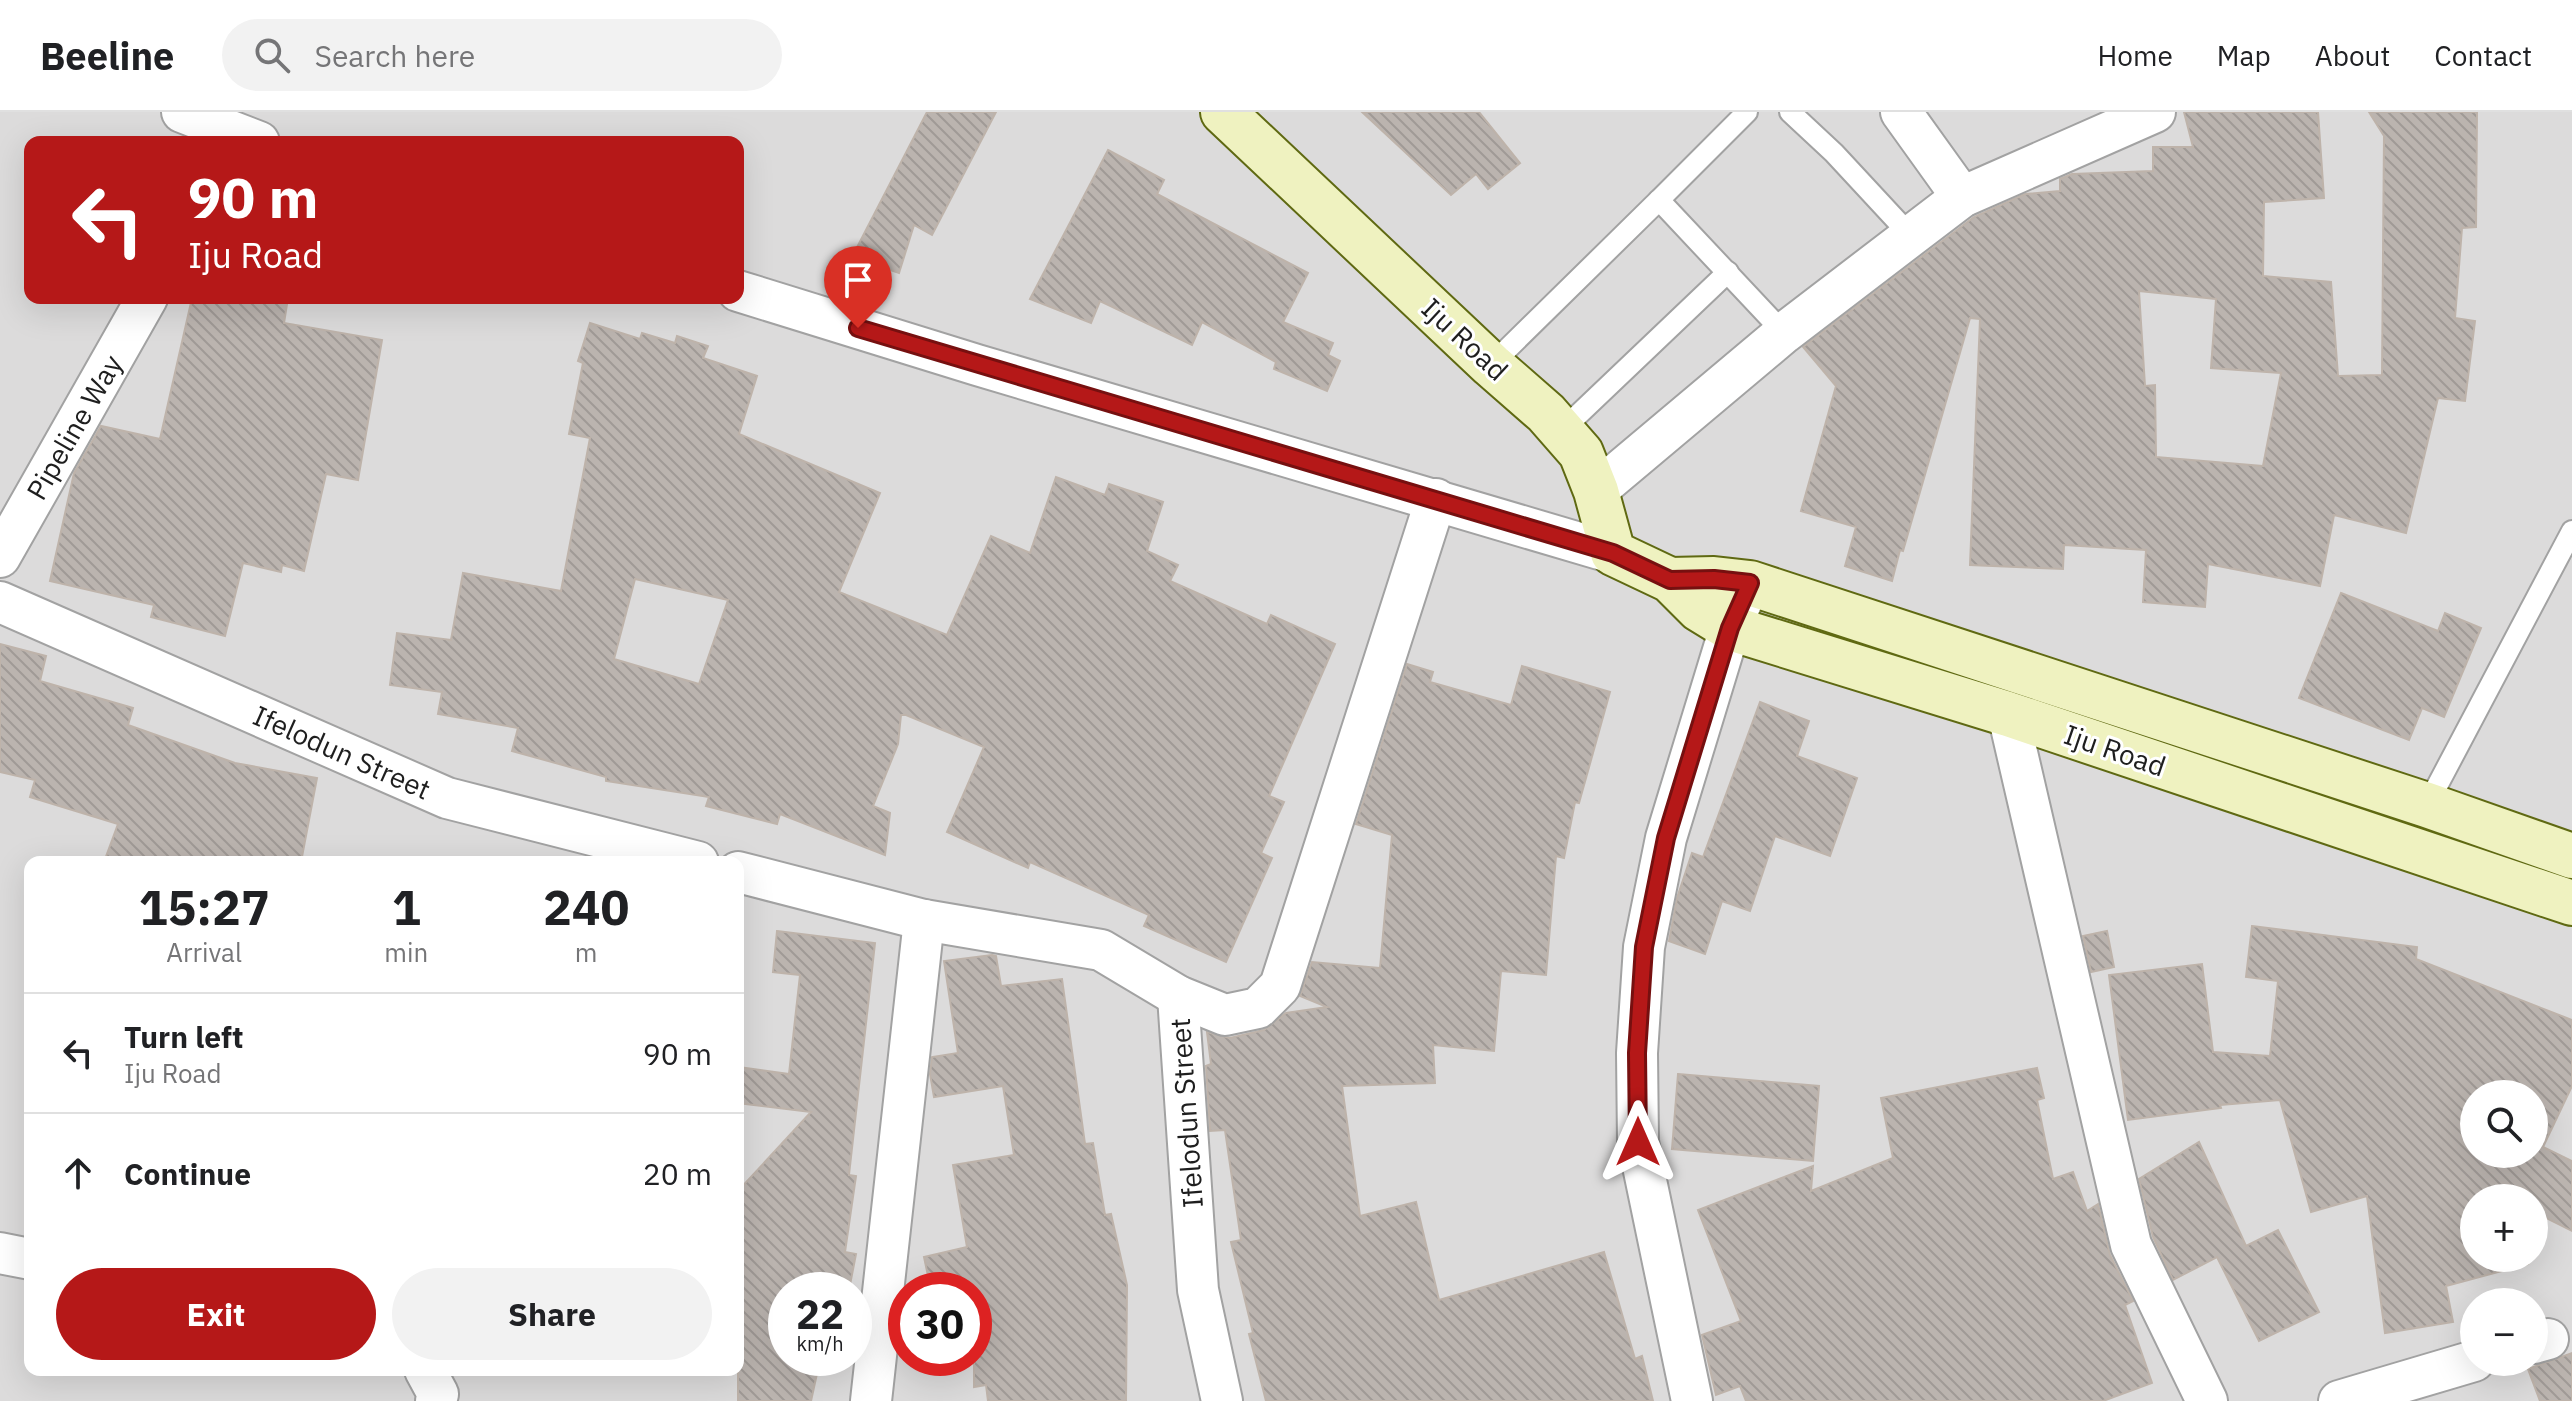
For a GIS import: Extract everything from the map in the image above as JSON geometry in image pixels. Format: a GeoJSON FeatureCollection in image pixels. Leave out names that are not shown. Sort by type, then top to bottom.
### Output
{"type":"FeatureCollection","features":[{"type":"Feature","properties":{"kind":"main road","name":"Iju Road"},"geometry":{"type":"LineString","coordinates":[[1223,112],[1546,413],[1581,453],[1596,491],[1613,553],[1670,580],[1699,609],[1730,628],[2008,714],[2572,903]]}},
{"type":"Feature","properties":{"kind":"main road","name":"Iju Road"},"geometry":{"type":"LineString","coordinates":[[1670,580],[1714,579],[1750,583],[2427,805],[2572,856]]}},
{"type":"Feature","properties":{"kind":"street"},"geometry":{"type":"LineString","coordinates":[[182,112],[236,136]]}},
{"type":"Feature","properties":{"kind":"street"},"geometry":{"type":"LineString","coordinates":[[1901,112],[1962,197]]}},
{"type":"Feature","properties":{"kind":"street"},"geometry":{"type":"LineString","coordinates":[[1596,491],[1784,333],[1962,197],[2155,112]]}},
{"type":"Feature","properties":{"kind":"street"},"geometry":{"type":"LineString","coordinates":[[744,293],[1613,553]]}},
{"type":"Feature","properties":{"kind":"street","name":"Pipeline Way"},"geometry":{"type":"LineString","coordinates":[[0,557],[144,304]]}},
{"type":"Feature","properties":{"kind":"street"},"geometry":{"type":"LineString","coordinates":[[1178,996],[1225,1015],[1258,1008],[1280,986],[1436,499]]}},
{"type":"Feature","properties":{"kind":"street"},"geometry":{"type":"LineString","coordinates":[[1692,1401],[1638,1142],[1637,1053],[1644,947],[1666,838],[1730,628],[1750,583]]}},
{"type":"Feature","properties":{"kind":"street","name":"Ifelodun Street"},"geometry":{"type":"LineString","coordinates":[[0,602],[447,798],[674,856]]}},
{"type":"Feature","properties":{"kind":"street"},"geometry":{"type":"LineString","coordinates":[[2008,714],[2131,1245],[2207,1401]]}},
{"type":"Feature","properties":{"kind":"street","name":"Ifelodun Street"},"geometry":{"type":"LineString","coordinates":[[744,874],[924,920],[1101,950],[1178,996],[1198,1290],[1222,1401]]}},
{"type":"Feature","properties":{"kind":"street"},"geometry":{"type":"LineString","coordinates":[[871,1401],[924,920]]}},
{"type":"Feature","properties":{"kind":"street"},"geometry":{"type":"LineString","coordinates":[[0,1253],[24,1258]]}},
{"type":"Feature","properties":{"kind":"street"},"geometry":{"type":"LineString","coordinates":[[2339,1401],[2460,1365]]}},
{"type":"Feature","properties":{"kind":"street"},"geometry":{"type":"LineString","coordinates":[[428,1376],[438,1394],[436,1401]]}},
{"type":"Feature","properties":{"kind":"lane"},"geometry":{"type":"LineString","coordinates":[[1491,365],[1747,112]]}},
{"type":"Feature","properties":{"kind":"lane"},"geometry":{"type":"LineString","coordinates":[[1790,112],[1834,153],[1911,236]]}},
{"type":"Feature","properties":{"kind":"lane"},"geometry":{"type":"LineString","coordinates":[[1659,200],[1784,333]]}},
{"type":"Feature","properties":{"kind":"lane"},"geometry":{"type":"LineString","coordinates":[[1561,431],[1728,272]]}},
{"type":"Feature","properties":{"kind":"lane"},"geometry":{"type":"LineString","coordinates":[[2427,805],[2572,531]]}},
{"type":"Feature","properties":{"kind":"shaded area"},"geometry":{"type":"Polygon","coordinates":[[[0,112],[2572,112],[2572,1401],[0,1401],[0,112]]]}},
{"type":"Feature","properties":{"kind":"building"},"geometry":{"type":"Polygon","coordinates":[[[927,112],[996,112],[932,235],[914,225],[899,273],[852,257],[927,112]]]}},
{"type":"Feature","properties":{"kind":"building"},"geometry":{"type":"Polygon","coordinates":[[[1362,112],[1479,112],[1520,163],[1488,189],[1476,174],[1451,195],[1362,112]]]}},
{"type":"Feature","properties":{"kind":"building"},"geometry":{"type":"Polygon","coordinates":[[[2184,112],[2318,112],[2324,198],[2264,202],[2263,276],[2331,282],[2338,376],[2382,375],[2384,136],[2369,112],[2477,112],[2476,227],[2462,228],[2455,318],[2475,321],[2465,401],[2438,398],[2406,533],[2334,515],[2320,586],[2208,564],[2205,607],[2143,602],[2146,550],[2064,545],[2063,569],[1970,565],[1980,319],[1970,318],[1892,581],[1845,566],[1856,527],[1801,511],[1836,386],[1803,347],[1974,217],[2025,194],[2060,191],[2060,179],[2072,174],[2153,171],[2153,147],[2193,147],[2184,112]],[[2139,291],[2145,386],[2155,385],[2156,457],[2263,466],[2281,373],[2211,368],[2216,299],[2139,291]]]}},
{"type":"Feature","properties":{"kind":"building"},"geometry":{"type":"Polygon","coordinates":[[[1108,150],[1164,180],[1157,194],[1308,273],[1283,322],[1333,343],[1328,355],[1340,361],[1327,391],[1274,369],[1276,362],[1202,322],[1192,345],[1100,301],[1091,323],[1030,299],[1108,150]]]}},
{"type":"Feature","properties":{"kind":"building"},"geometry":{"type":"Polygon","coordinates":[[[191,304],[287,304],[284,323],[382,340],[358,480],[326,474],[304,571],[282,565],[281,572],[243,563],[225,636],[151,617],[154,605],[50,581],[74,473],[101,426],[160,439],[191,304]]]}},
{"type":"Feature","properties":{"kind":"building"},"geometry":{"type":"Polygon","coordinates":[[[590,323],[640,339],[642,333],[675,343],[677,336],[708,346],[703,358],[757,376],[739,434],[880,493],[839,592],[947,635],[991,536],[1030,553],[1056,477],[1105,495],[1109,484],[1163,502],[1147,551],[1178,565],[1170,581],[1267,624],[1271,615],[1335,644],[1269,796],[1284,802],[1261,853],[1272,858],[1226,962],[1144,926],[1149,915],[1030,862],[1028,868],[947,832],[984,747],[906,715],[901,715],[898,744],[873,806],[890,813],[885,855],[780,814],[777,824],[706,806],[709,797],[606,781],[606,777],[512,751],[518,728],[438,714],[442,692],[390,685],[397,633],[451,640],[463,573],[561,591],[590,438],[569,434],[583,363],[578,361],[590,323]],[[635,579],[614,659],[699,684],[728,600],[635,579]]]}},
{"type":"Feature","properties":{"kind":"building"},"geometry":{"type":"Polygon","coordinates":[[[2341,593],[2438,631],[2445,613],[2481,628],[2444,717],[2422,708],[2409,740],[2299,698],[2341,593]]]}},
{"type":"Feature","properties":{"kind":"building"},"geometry":{"type":"Polygon","coordinates":[[[0,644],[46,656],[40,681],[133,708],[128,725],[235,763],[317,778],[302,856],[106,856],[118,824],[30,797],[35,780],[0,772],[0,644]]]}},
{"type":"Feature","properties":{"kind":"building"},"geometry":{"type":"Polygon","coordinates":[[[1407,664],[1433,672],[1430,682],[1511,705],[1522,666],[1610,692],[1579,803],[1575,802],[1564,858],[1556,856],[1546,975],[1501,971],[1494,1051],[1433,1045],[1435,1083],[1342,1086],[1360,1216],[1416,1202],[1439,1300],[1604,1252],[1635,1359],[1642,1356],[1653,1401],[1266,1401],[1231,1242],[1241,1240],[1225,1130],[1210,1131],[1206,1066],[1211,1064],[1207,1032],[1230,1038],[1264,1030],[1286,1013],[1327,1007],[1300,996],[1312,962],[1380,968],[1392,835],[1356,824],[1407,664]]]}},
{"type":"Feature","properties":{"kind":"building"},"geometry":{"type":"Polygon","coordinates":[[[1760,702],[1809,721],[1797,756],[1857,778],[1830,856],[1775,836],[1750,911],[1722,901],[1705,954],[1669,941],[1677,898],[1692,853],[1703,857],[1760,702]]]}},
{"type":"Feature","properties":{"kind":"building"},"geometry":{"type":"Polygon","coordinates":[[[2252,926],[2417,947],[2416,959],[2572,1020],[2572,1086],[2548,1136],[2548,1080],[2460,1080],[2460,1168],[2548,1168],[2548,1149],[2572,1161],[2572,1231],[2548,1219],[2548,1184],[2460,1184],[2460,1272],[2498,1272],[2446,1286],[2453,1322],[2385,1333],[2367,1196],[2311,1212],[2280,1100],[2220,1105],[2221,1108],[2128,1120],[2109,975],[2202,964],[2213,1052],[2270,1056],[2278,981],[2246,977],[2252,926]]]}},
{"type":"Feature","properties":{"kind":"building"},"geometry":{"type":"Polygon","coordinates":[[[777,931],[875,943],[849,1175],[856,1176],[845,1252],[856,1254],[852,1272],[768,1272],[768,1376],[816,1376],[811,1401],[738,1401],[738,1376],[744,1376],[744,1185],[811,1112],[744,1104],[744,1068],[789,1074],[800,975],[773,972],[777,931]]]}},
{"type":"Feature","properties":{"kind":"building"},"geometry":{"type":"Polygon","coordinates":[[[2107,931],[2114,967],[2091,972],[2083,936],[2107,931]]]}},
{"type":"Feature","properties":{"kind":"building"},"geometry":{"type":"Polygon","coordinates":[[[996,956],[1001,986],[1062,979],[1085,1144],[1093,1143],[1105,1215],[1111,1214],[1127,1285],[1126,1401],[988,1401],[986,1385],[974,1387],[974,1376],[992,1376],[992,1272],[927,1272],[924,1257],[967,1247],[953,1165],[1014,1155],[1003,1086],[934,1097],[930,1074],[932,1057],[958,1053],[944,961],[996,956]]]}},
{"type":"Feature","properties":{"kind":"building"},"geometry":{"type":"Polygon","coordinates":[[[2037,1068],[2044,1098],[2037,1100],[2053,1179],[2073,1172],[2087,1211],[2098,1204],[2110,1255],[2133,1301],[2125,1305],[2152,1383],[2103,1401],[1746,1401],[1740,1386],[1716,1395],[1702,1335],[1741,1321],[1698,1210],[1813,1166],[1811,1191],[1893,1158],[1881,1098],[2037,1068]]]}},
{"type":"Feature","properties":{"kind":"building"},"geometry":{"type":"Polygon","coordinates":[[[1678,1074],[1819,1086],[1813,1161],[1672,1149],[1678,1074]]]}},
{"type":"Feature","properties":{"kind":"building"},"geometry":{"type":"Polygon","coordinates":[[[2199,1142],[2246,1246],[2278,1230],[2319,1312],[2259,1341],[2217,1257],[2173,1280],[2153,1237],[2139,1179],[2199,1142]]]}},
{"type":"Feature","properties":{"kind":"building"},"geometry":{"type":"Polygon","coordinates":[[[2572,1353],[2572,1401],[2540,1401],[2531,1376],[2548,1376],[2548,1362],[2572,1353]]]}},
{"type":"Feature","properties":{"kind":"route"},"geometry":{"type":"LineString","coordinates":[[858,328],[1613,553],[1670,580],[1714,579],[1750,583],[1730,628],[1666,838],[1644,947],[1637,1053],[1638,1142]]}}]}
